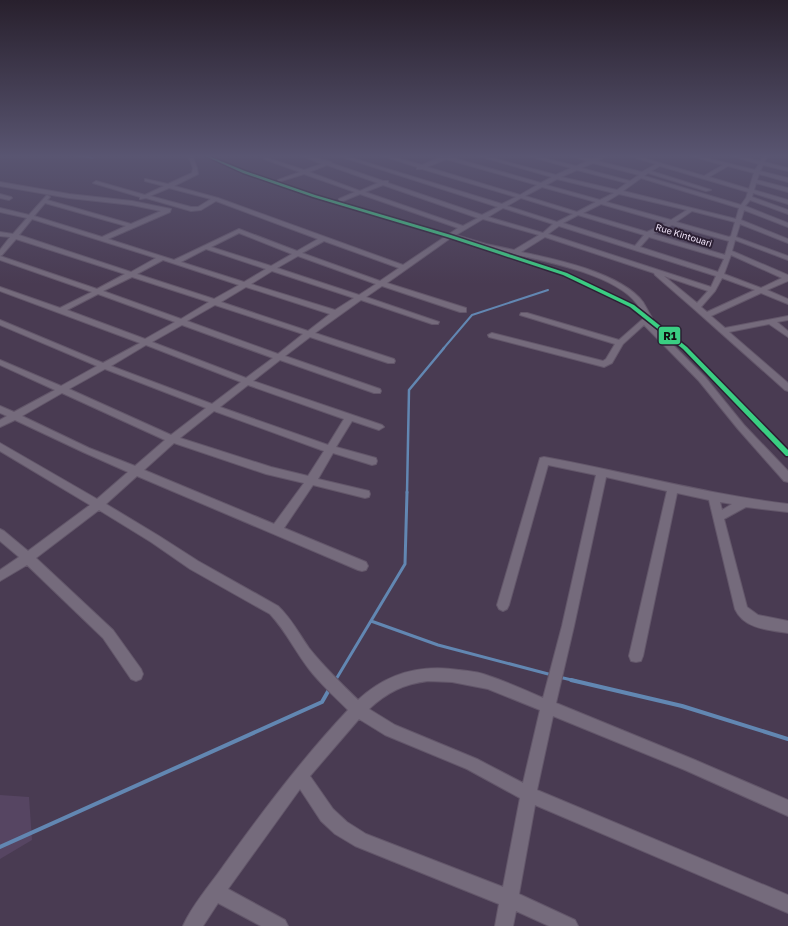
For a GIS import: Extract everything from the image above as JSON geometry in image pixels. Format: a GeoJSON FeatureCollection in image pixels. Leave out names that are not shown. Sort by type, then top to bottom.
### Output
{"type":"FeatureCollection","features":[{"type":"Feature","properties":{"kind":"street"},"geometry":{"type":"LineString","coordinates":[[0,254],[46,198]]}},
{"type":"Feature","properties":{"kind":"street"},"geometry":{"type":"LineString","coordinates":[[69,209],[91,198]]}},
{"type":"Feature","properties":{"kind":"street"},"geometry":{"type":"LineString","coordinates":[[93,198],[132,203],[168,211]]}},
{"type":"Feature","properties":{"kind":"street"},"geometry":{"type":"LineString","coordinates":[[132,203],[140,198]]}},
{"type":"Feature","properties":{"kind":"street"},"geometry":{"type":"LineString","coordinates":[[152,198],[180,206],[199,209],[216,199]]}},
{"type":"Feature","properties":{"kind":"street"},"geometry":{"type":"LineString","coordinates":[[213,198],[404,268]]}},
{"type":"Feature","properties":{"kind":"street"},"geometry":{"type":"LineString","coordinates":[[342,200],[346,198]]}},
{"type":"Feature","properties":{"kind":"street"},"geometry":{"type":"LineString","coordinates":[[378,198],[463,228]]}},
{"type":"Feature","properties":{"kind":"street"},"geometry":{"type":"LineString","coordinates":[[432,198],[481,217],[544,235],[713,290]]}},
{"type":"Feature","properties":{"kind":"street"},"geometry":{"type":"LineString","coordinates":[[477,198],[636,248],[763,291],[788,302]]}},
{"type":"Feature","properties":{"kind":"street"},"geometry":{"type":"LineString","coordinates":[[0,576],[28,558],[98,505],[172,439],[336,313],[382,284],[450,235],[516,198]]}},
{"type":"Feature","properties":{"kind":"street","name":"Rue Kintouari"},"geometry":{"type":"LineString","coordinates":[[527,198],[728,256],[788,278],[763,291]]}},
{"type":"Feature","properties":{"kind":"street"},"geometry":{"type":"LineString","coordinates":[[588,198],[732,238],[788,258]]}},
{"type":"Feature","properties":{"kind":"street"},"geometry":{"type":"LineString","coordinates":[[516,252],[544,235],[557,224],[608,198]]}},
{"type":"Feature","properties":{"kind":"street"},"geometry":{"type":"LineString","coordinates":[[646,198],[738,221],[788,241]]}},
{"type":"Feature","properties":{"kind":"street"},"geometry":{"type":"LineString","coordinates":[[716,198],[788,225]]}},
{"type":"Feature","properties":{"kind":"street"},"geometry":{"type":"LineString","coordinates":[[740,198],[788,212]]}},
{"type":"Feature","properties":{"kind":"street"},"geometry":{"type":"LineString","coordinates":[[775,198],[788,202]]}},
{"type":"Feature","properties":{"kind":"street"},"geometry":{"type":"LineString","coordinates":[[697,307],[713,290],[728,256],[742,207],[748,200]]}},
{"type":"Feature","properties":{"kind":"street"},"geometry":{"type":"LineString","coordinates":[[44,201],[131,226]]}},
{"type":"Feature","properties":{"kind":"street"},"geometry":{"type":"LineString","coordinates":[[102,239],[180,206]]}},
{"type":"Feature","properties":{"kind":"street"},"geometry":{"type":"LineString","coordinates":[[636,248],[648,234],[672,222],[692,209]]}},
{"type":"Feature","properties":{"kind":"street"},"geometry":{"type":"LineString","coordinates":[[1,211],[30,217],[336,313]]}},
{"type":"Feature","properties":{"kind":"street"},"geometry":{"type":"LineString","coordinates":[[175,262],[239,231],[298,255],[463,310]]}},
{"type":"Feature","properties":{"kind":"street"},"geometry":{"type":"LineString","coordinates":[[0,234],[14,236],[131,274],[391,361]]}},
{"type":"Feature","properties":{"kind":"street"},"geometry":{"type":"LineString","coordinates":[[450,235],[493,248],[516,252],[579,268],[621,288],[638,301],[645,310],[648,318],[620,343],[609,361],[604,364],[492,335]]}},
{"type":"Feature","properties":{"kind":"street"},"geometry":{"type":"LineString","coordinates":[[0,424],[145,343],[298,255],[322,239]]}},
{"type":"Feature","properties":{"kind":"street"},"geometry":{"type":"LineString","coordinates":[[205,247],[435,322],[427,321]]}},
{"type":"Feature","properties":{"kind":"street"},"geometry":{"type":"LineString","coordinates":[[0,258],[277,358],[377,391]]}},
{"type":"Feature","properties":{"kind":"street"},"geometry":{"type":"LineString","coordinates":[[62,310],[162,258]]}},
{"type":"Feature","properties":{"kind":"street"},"geometry":{"type":"LineString","coordinates":[[653,271],[725,330],[788,388]]}},
{"type":"Feature","properties":{"kind":"street"},"geometry":{"type":"LineString","coordinates":[[0,289],[62,310],[145,343],[379,428]]}},
{"type":"Feature","properties":{"kind":"street"},"geometry":{"type":"LineString","coordinates":[[707,315],[763,291]]}},
{"type":"Feature","properties":{"kind":"street"},"geometry":{"type":"LineString","coordinates":[[524,315],[620,343]]}},
{"type":"Feature","properties":{"kind":"street"},"geometry":{"type":"LineString","coordinates":[[725,330],[788,318]]}},
{"type":"Feature","properties":{"kind":"street"},"geometry":{"type":"LineString","coordinates":[[644,321],[702,379],[741,426],[788,478]]}},
{"type":"Feature","properties":{"kind":"street"},"geometry":{"type":"LineString","coordinates":[[0,322],[104,366],[214,408],[329,449],[372,461]]}},
{"type":"Feature","properties":{"kind":"street"},"geometry":{"type":"LineString","coordinates":[[770,322],[788,335]]}},
{"type":"Feature","properties":{"kind":"street"},"geometry":{"type":"LineString","coordinates":[[0,362],[172,439],[227,458],[365,494]]}},
{"type":"Feature","properties":{"kind":"street"},"geometry":{"type":"LineString","coordinates":[[0,409],[60,438],[362,566]]}},
{"type":"Feature","properties":{"kind":"street"},"geometry":{"type":"LineString","coordinates":[[276,530],[311,481],[348,418]]}},
{"type":"Feature","properties":{"kind":"street"},"geometry":{"type":"LineString","coordinates":[[0,446],[194,565],[274,610],[283,619],[299,645],[318,670],[358,710],[390,730],[472,764],[528,794],[788,904]]}},
{"type":"Feature","properties":{"kind":"street"},"geometry":{"type":"LineString","coordinates":[[503,604],[544,461],[602,472],[673,489],[788,508]]}},
{"type":"Feature","properties":{"kind":"street"},"geometry":{"type":"LineString","coordinates":[[504,926],[538,745],[602,472]]}},
{"type":"Feature","properties":{"kind":"street"},"geometry":{"type":"LineString","coordinates":[[636,656],[650,594],[658,547],[673,489]]}},
{"type":"Feature","properties":{"kind":"street"},"geometry":{"type":"LineString","coordinates":[[713,496],[740,610],[744,616],[752,620],[788,627]]}},
{"type":"Feature","properties":{"kind":"street"},"geometry":{"type":"LineString","coordinates":[[718,517],[745,502]]}},
{"type":"Feature","properties":{"kind":"street"},"geometry":{"type":"LineString","coordinates":[[0,534],[28,558],[108,634],[136,674]]}},
{"type":"Feature","properties":{"kind":"street"},"geometry":{"type":"LineString","coordinates":[[192,926],[272,811],[300,775],[358,710],[376,694],[393,683],[412,676],[428,674],[457,675],[488,682],[788,808]]}},
{"type":"Feature","properties":{"kind":"street"},"geometry":{"type":"LineString","coordinates":[[300,775],[327,815],[341,828],[361,840],[510,899],[569,926]]}},
{"type":"Feature","properties":{"kind":"street"},"geometry":{"type":"LineString","coordinates":[[215,892],[280,926]]}},
{"type":"Feature","properties":{"kind":"shaded area"},"geometry":{"type":"Polygon","coordinates":[[[0,795],[29,797],[32,840],[0,859],[0,795]]]}},
{"type":"Feature","properties":{"kind":"waterway"},"geometry":{"type":"LineString","coordinates":[[443,349],[472,315],[548,290]]}},
{"type":"Feature","properties":{"kind":"waterway"},"geometry":{"type":"LineString","coordinates":[[407,493],[409,390],[444,348]]}},
{"type":"Feature","properties":{"kind":"waterway"},"geometry":{"type":"LineString","coordinates":[[335,681],[405,564],[407,492]]}},
{"type":"Feature","properties":{"kind":"waterway"},"geometry":{"type":"LineString","coordinates":[[371,621],[438,645],[552,675]]}},
{"type":"Feature","properties":{"kind":"waterway"},"geometry":{"type":"LineString","coordinates":[[559,677],[576,681]]}},
{"type":"Feature","properties":{"kind":"waterway"},"geometry":{"type":"LineString","coordinates":[[571,680],[682,706],[788,739]]}},
{"type":"Feature","properties":{"kind":"waterway"},"geometry":{"type":"LineString","coordinates":[[0,847],[322,702],[330,688]]}},
{"type":"Feature","properties":{"kind":"transit line","name":"R1"},"geometry":{"type":"LineString","coordinates":[[321,198],[449,236],[565,274],[632,306],[685,348],[788,454]]}}]}
